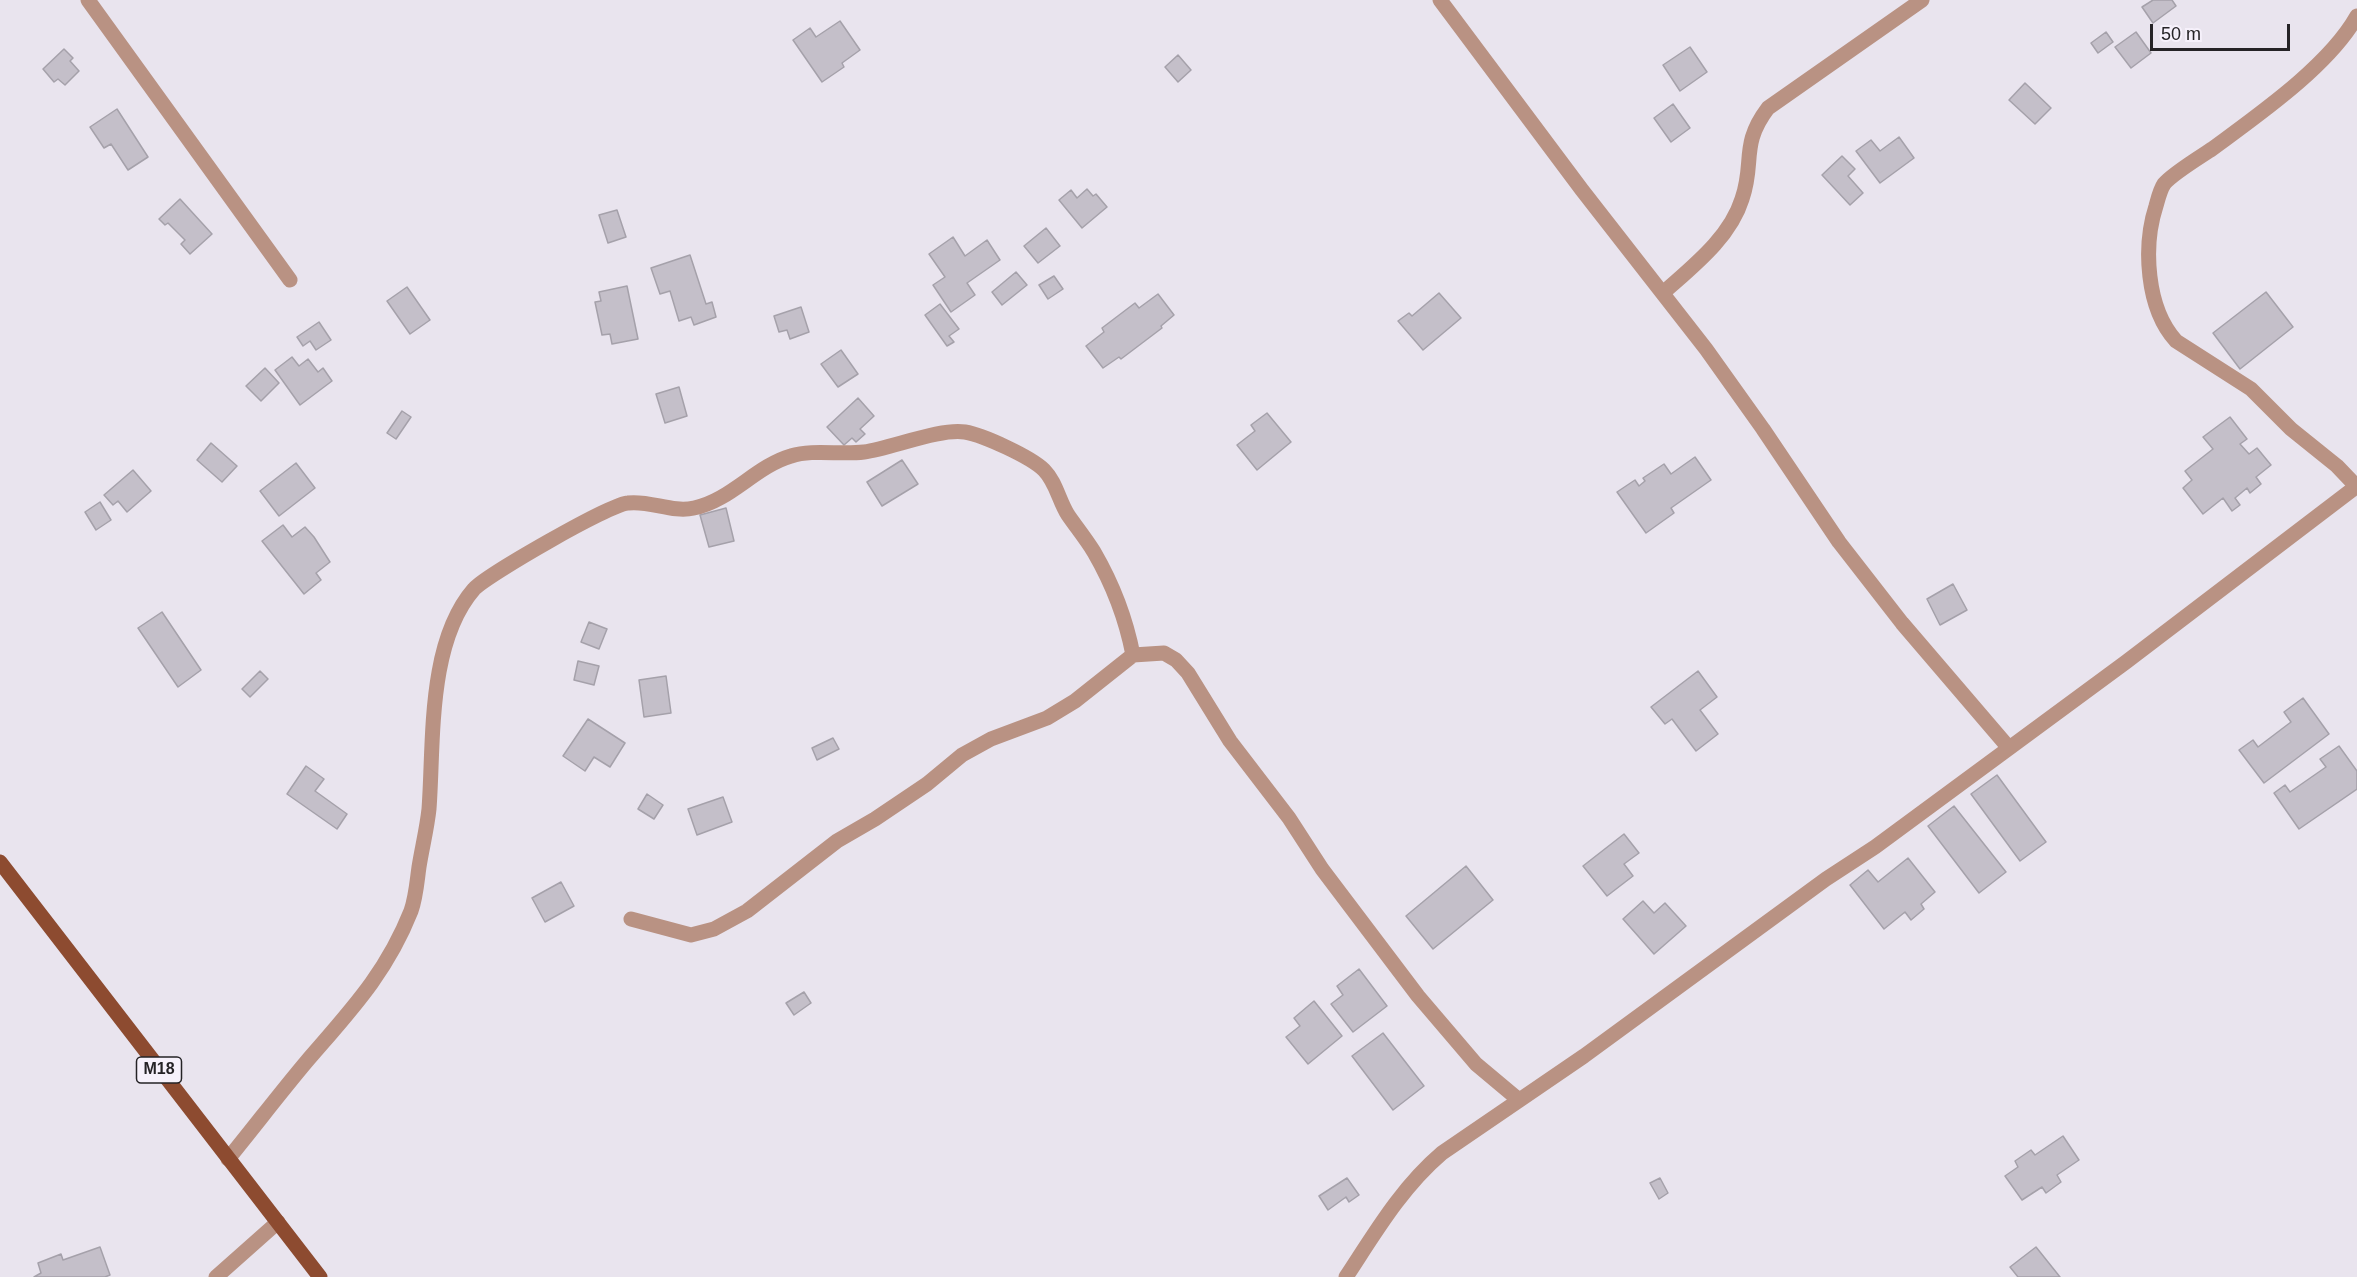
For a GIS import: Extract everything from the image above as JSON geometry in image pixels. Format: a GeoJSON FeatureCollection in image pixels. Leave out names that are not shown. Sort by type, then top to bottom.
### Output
{"type":"FeatureCollection","features":[{"type":"Feature","properties":{"kind":"main road","name":"M18"},"geometry":{"type":"LineString","coordinates":[[0,862],[320,1277]]}},
{"type":"Feature","properties":{"kind":"street"},"geometry":{"type":"LineString","coordinates":[[88,0],[290,280]]}},
{"type":"Feature","properties":{"kind":"street"},"geometry":{"type":"LineString","coordinates":[[1440,0],[1663,293],[1763,429],[1839,542],[1902,623],[2009,748]]}},
{"type":"Feature","properties":{"kind":"street"},"geometry":{"type":"LineString","coordinates":[[1663,293],[1700,259],[1733,219],[1748,181],[1750,139],[1756,124],[1768,108],[1922,0]]}},
{"type":"Feature","properties":{"kind":"street"},"geometry":{"type":"LineString","coordinates":[[1346,1277],[1396,1201],[1420,1172],[1442,1153],[1584,1056],[1826,879],[1875,847],[2357,486],[2337,466],[2291,429],[2251,389],[2176,341],[2166,331],[2157,307],[2149,271],[2149,241],[2151,220],[2164,184],[2223,141],[2315,67],[2357,16]]}},
{"type":"Feature","properties":{"kind":"street"},"geometry":{"type":"LineString","coordinates":[[228,1159],[357,1004],[389,960],[413,906],[429,810],[431,725],[443,656],[454,621],[476,587],[576,526],[619,504],[644,502],[681,509],[694,508],[730,491],[786,457],[799,454],[868,451],[950,432],[965,432],[1034,461],[1049,476],[1068,514],[1094,552],[1112,587],[1123,615],[1133,655]]}},
{"type":"Feature","properties":{"kind":"street"},"geometry":{"type":"LineString","coordinates":[[631,919],[691,935],[714,929],[747,911],[837,841],[927,784],[962,755],[991,739],[1047,718],[1066,707],[1133,655],[1164,653],[1176,660],[1188,673],[1230,741],[1289,818],[1322,869],[1418,996],[1476,1064],[1519,1100]]}},
{"type":"Feature","properties":{"kind":"street"},"geometry":{"type":"LineString","coordinates":[[216,1277],[278,1222]]}},
{"type":"Feature","properties":{"kind":"building"},"geometry":{"type":"Polygon","coordinates":[[[2153,0],[2172,0],[2176,6],[2153,23],[2142,7],[2153,0]]]}},
{"type":"Feature","properties":{"kind":"building"},"geometry":{"type":"Polygon","coordinates":[[[840,21],[860,50],[842,63],[844,67],[822,82],[793,40],[810,28],[816,37],[840,21]]]}},
{"type":"Feature","properties":{"kind":"building"},"geometry":{"type":"Polygon","coordinates":[[[2106,32],[2113,42],[2098,53],[2091,43],[2106,32]]]}},
{"type":"Feature","properties":{"kind":"building"},"geometry":{"type":"Polygon","coordinates":[[[2136,32],[2151,53],[2131,68],[2115,47],[2136,32]]]}},
{"type":"Feature","properties":{"kind":"building"},"geometry":{"type":"Polygon","coordinates":[[[1690,47],[1707,72],[1680,91],[1663,65],[1690,47]]]}},
{"type":"Feature","properties":{"kind":"building"},"geometry":{"type":"Polygon","coordinates":[[[64,49],[73,58],[70,61],[79,71],[65,85],[58,79],[54,82],[43,69],[64,49]]]}},
{"type":"Feature","properties":{"kind":"building"},"geometry":{"type":"Polygon","coordinates":[[[1178,55],[1191,70],[1178,82],[1165,67],[1178,55]]]}},
{"type":"Feature","properties":{"kind":"building"},"geometry":{"type":"Polygon","coordinates":[[[2025,83],[2051,108],[2035,124],[2009,100],[2025,83]]]}},
{"type":"Feature","properties":{"kind":"building"},"geometry":{"type":"Polygon","coordinates":[[[1673,104],[1690,128],[1671,142],[1654,118],[1673,104]]]}},
{"type":"Feature","properties":{"kind":"building"},"geometry":{"type":"Polygon","coordinates":[[[117,109],[148,157],[128,170],[111,144],[104,148],[90,127],[117,109]]]}},
{"type":"Feature","properties":{"kind":"building"},"geometry":{"type":"Polygon","coordinates":[[[1899,137],[1914,158],[1880,183],[1856,151],[1871,140],[1880,151],[1899,137]]]}},
{"type":"Feature","properties":{"kind":"building"},"geometry":{"type":"Polygon","coordinates":[[[1842,156],[1855,169],[1848,176],[1863,193],[1850,205],[1822,175],[1842,156]]]}},
{"type":"Feature","properties":{"kind":"building"},"geometry":{"type":"Polygon","coordinates":[[[1087,189],[1093,196],[1096,194],[1107,207],[1082,228],[1059,200],[1071,190],[1077,198],[1087,189]]]}},
{"type":"Feature","properties":{"kind":"building"},"geometry":{"type":"Polygon","coordinates":[[[180,199],[212,234],[190,254],[181,244],[185,240],[168,223],[165,225],[159,219],[180,199]]]}},
{"type":"Feature","properties":{"kind":"building"},"geometry":{"type":"Polygon","coordinates":[[[617,210],[626,237],[608,243],[599,215],[617,210]]]}},
{"type":"Feature","properties":{"kind":"building"},"geometry":{"type":"Polygon","coordinates":[[[1046,228],[1060,246],[1038,263],[1024,246],[1046,228]]]}},
{"type":"Feature","properties":{"kind":"building"},"geometry":{"type":"Polygon","coordinates":[[[953,237],[965,256],[987,240],[1000,260],[967,283],[975,295],[951,312],[933,285],[945,277],[929,254],[953,237]]]}},
{"type":"Feature","properties":{"kind":"building"},"geometry":{"type":"Polygon","coordinates":[[[690,255],[706,304],[712,302],[716,317],[694,325],[691,317],[679,321],[670,291],[660,294],[651,268],[690,255]]]}},
{"type":"Feature","properties":{"kind":"building"},"geometry":{"type":"Polygon","coordinates":[[[1016,272],[1027,285],[1002,305],[992,292],[1016,272]]]}},
{"type":"Feature","properties":{"kind":"building"},"geometry":{"type":"Polygon","coordinates":[[[1054,276],[1063,289],[1048,299],[1039,285],[1054,276]]]}},
{"type":"Feature","properties":{"kind":"building"},"geometry":{"type":"Polygon","coordinates":[[[627,286],[638,339],[612,344],[610,334],[602,335],[595,302],[601,301],[599,292],[627,286]]]}},
{"type":"Feature","properties":{"kind":"building"},"geometry":{"type":"Polygon","coordinates":[[[407,287],[430,320],[410,334],[387,301],[407,287]]]}},
{"type":"Feature","properties":{"kind":"building"},"geometry":{"type":"Polygon","coordinates":[[[2266,292],[2293,327],[2240,369],[2213,333],[2266,292]]]}},
{"type":"Feature","properties":{"kind":"building"},"geometry":{"type":"Polygon","coordinates":[[[1439,293],[1461,318],[1423,350],[1398,321],[1409,313],[1412,316],[1439,293]]]}},
{"type":"Feature","properties":{"kind":"building"},"geometry":{"type":"Polygon","coordinates":[[[1158,294],[1174,315],[1161,326],[1162,328],[1121,359],[1119,357],[1103,368],[1086,346],[1104,332],[1102,328],[1135,303],[1139,308],[1158,294]]]}},
{"type":"Feature","properties":{"kind":"building"},"geometry":{"type":"Polygon","coordinates":[[[940,304],[959,329],[949,336],[954,342],[947,346],[925,315],[940,304]]]}},
{"type":"Feature","properties":{"kind":"building"},"geometry":{"type":"Polygon","coordinates":[[[801,307],[809,332],[790,339],[787,330],[779,332],[774,316],[801,307]]]}},
{"type":"Feature","properties":{"kind":"building"},"geometry":{"type":"Polygon","coordinates":[[[319,322],[331,340],[316,350],[310,341],[303,346],[297,337],[319,322]]]}},
{"type":"Feature","properties":{"kind":"building"},"geometry":{"type":"Polygon","coordinates":[[[841,350],[858,374],[838,387],[821,364],[841,350]]]}},
{"type":"Feature","properties":{"kind":"building"},"geometry":{"type":"Polygon","coordinates":[[[292,357],[299,366],[308,359],[318,372],[323,368],[332,381],[300,405],[275,370],[292,357]]]}},
{"type":"Feature","properties":{"kind":"building"},"geometry":{"type":"Polygon","coordinates":[[[265,368],[279,383],[261,401],[246,386],[265,368]]]}},
{"type":"Feature","properties":{"kind":"building"},"geometry":{"type":"Polygon","coordinates":[[[679,387],[687,416],[665,423],[656,394],[679,387]]]}},
{"type":"Feature","properties":{"kind":"building"},"geometry":{"type":"Polygon","coordinates":[[[858,398],[874,416],[860,429],[865,434],[856,442],[852,438],[844,445],[827,427],[858,398]]]}},
{"type":"Feature","properties":{"kind":"building"},"geometry":{"type":"Polygon","coordinates":[[[402,411],[411,417],[396,439],[387,433],[402,411]]]}},
{"type":"Feature","properties":{"kind":"building"},"geometry":{"type":"Polygon","coordinates":[[[1267,413],[1291,442],[1257,470],[1237,445],[1255,431],[1251,425],[1267,413]]]}},
{"type":"Feature","properties":{"kind":"building"},"geometry":{"type":"Polygon","coordinates":[[[2230,417],[2247,439],[2240,444],[2249,454],[2257,448],[2271,465],[2256,477],[2261,484],[2250,493],[2247,488],[2235,498],[2240,505],[2232,511],[2223,498],[2203,514],[2183,488],[2192,480],[2185,471],[2213,449],[2203,437],[2230,417]]]}},
{"type":"Feature","properties":{"kind":"building"},"geometry":{"type":"Polygon","coordinates":[[[211,443],[237,466],[222,482],[197,460],[211,443]]]}},
{"type":"Feature","properties":{"kind":"building"},"geometry":{"type":"Polygon","coordinates":[[[1695,457],[1711,480],[1671,508],[1674,513],[1646,533],[1617,492],[1635,480],[1639,486],[1645,481],[1643,478],[1664,464],[1671,474],[1695,457]]]}},
{"type":"Feature","properties":{"kind":"building"},"geometry":{"type":"Polygon","coordinates":[[[902,460],[918,484],[882,506],[867,482],[902,460]]]}},
{"type":"Feature","properties":{"kind":"building"},"geometry":{"type":"Polygon","coordinates":[[[296,463],[315,488],[279,516],[260,491],[296,463]]]}},
{"type":"Feature","properties":{"kind":"building"},"geometry":{"type":"Polygon","coordinates":[[[133,470],[151,491],[127,512],[118,501],[113,505],[104,495],[133,470]]]}},
{"type":"Feature","properties":{"kind":"building"},"geometry":{"type":"Polygon","coordinates":[[[100,502],[111,520],[96,530],[85,512],[100,502]]]}},
{"type":"Feature","properties":{"kind":"building"},"geometry":{"type":"Polygon","coordinates":[[[726,508],[734,541],[709,547],[700,515],[726,508]]]}},
{"type":"Feature","properties":{"kind":"building"},"geometry":{"type":"Polygon","coordinates":[[[283,525],[292,537],[305,527],[330,562],[316,573],[321,580],[304,594],[262,541],[283,525]]]}},
{"type":"Feature","properties":{"kind":"building"},"geometry":{"type":"Polygon","coordinates":[[[1953,584],[1967,610],[1940,625],[1927,599],[1953,584]]]}},
{"type":"Feature","properties":{"kind":"building"},"geometry":{"type":"Polygon","coordinates":[[[162,612],[201,670],[178,687],[138,628],[162,612]]]}},
{"type":"Feature","properties":{"kind":"building"},"geometry":{"type":"Polygon","coordinates":[[[589,622],[607,629],[599,649],[581,642],[589,622]]]}},
{"type":"Feature","properties":{"kind":"building"},"geometry":{"type":"Polygon","coordinates":[[[578,661],[599,666],[594,685],[574,680],[578,661]]]}},
{"type":"Feature","properties":{"kind":"building"},"geometry":{"type":"Polygon","coordinates":[[[260,671],[268,679],[250,697],[242,689],[260,671]]]}},
{"type":"Feature","properties":{"kind":"building"},"geometry":{"type":"Polygon","coordinates":[[[1698,671],[1717,697],[1700,710],[1718,734],[1696,751],[1672,719],[1665,724],[1651,707],[1698,671]]]}},
{"type":"Feature","properties":{"kind":"building"},"geometry":{"type":"Polygon","coordinates":[[[666,676],[671,713],[644,717],[639,680],[666,676]]]}},
{"type":"Feature","properties":{"kind":"building"},"geometry":{"type":"Polygon","coordinates":[[[2303,698],[2329,734],[2264,783],[2239,750],[2253,740],[2258,747],[2291,722],[2284,712],[2303,698]]]}},
{"type":"Feature","properties":{"kind":"building"},"geometry":{"type":"Polygon","coordinates":[[[588,719],[625,743],[610,767],[594,757],[585,771],[563,756],[588,719]]]}},
{"type":"Feature","properties":{"kind":"building"},"geometry":{"type":"Polygon","coordinates":[[[833,738],[839,749],[817,760],[812,748],[833,738]]]}},
{"type":"Feature","properties":{"kind":"building"},"geometry":{"type":"Polygon","coordinates":[[[2339,746],[2357,771],[2357,789],[2299,829],[2274,793],[2285,785],[2290,792],[2326,767],[2320,759],[2339,746]]]}},
{"type":"Feature","properties":{"kind":"building"},"geometry":{"type":"Polygon","coordinates":[[[306,766],[324,779],[315,791],[347,814],[337,829],[287,794],[306,766]]]}},
{"type":"Feature","properties":{"kind":"building"},"geometry":{"type":"Polygon","coordinates":[[[1997,775],[2046,842],[2020,861],[1971,794],[1997,775]]]}},
{"type":"Feature","properties":{"kind":"building"},"geometry":{"type":"Polygon","coordinates":[[[647,794],[663,805],[654,819],[638,809],[647,794]]]}},
{"type":"Feature","properties":{"kind":"building"},"geometry":{"type":"Polygon","coordinates":[[[723,797],[732,822],[697,835],[688,809],[723,797]]]}},
{"type":"Feature","properties":{"kind":"building"},"geometry":{"type":"Polygon","coordinates":[[[1954,806],[2006,872],[1979,893],[1928,826],[1954,806]]]}},
{"type":"Feature","properties":{"kind":"building"},"geometry":{"type":"Polygon","coordinates":[[[1624,834],[1639,853],[1624,864],[1633,876],[1607,896],[1583,866],[1624,834]]]}},
{"type":"Feature","properties":{"kind":"building"},"geometry":{"type":"Polygon","coordinates":[[[1908,858],[1935,892],[1921,904],[1924,909],[1911,920],[1905,912],[1884,929],[1850,885],[1868,870],[1878,882],[1908,858]]]}},
{"type":"Feature","properties":{"kind":"building"},"geometry":{"type":"Polygon","coordinates":[[[1466,866],[1493,900],[1433,949],[1406,916],[1466,866]]]}},
{"type":"Feature","properties":{"kind":"building"},"geometry":{"type":"Polygon","coordinates":[[[561,882],[574,906],[545,922],[532,898],[561,882]]]}},
{"type":"Feature","properties":{"kind":"building"},"geometry":{"type":"Polygon","coordinates":[[[1643,901],[1654,913],[1665,903],[1686,926],[1654,954],[1623,919],[1643,901]]]}},
{"type":"Feature","properties":{"kind":"building"},"geometry":{"type":"Polygon","coordinates":[[[1359,969],[1387,1006],[1353,1032],[1331,1004],[1343,995],[1337,986],[1359,969]]]}},
{"type":"Feature","properties":{"kind":"building"},"geometry":{"type":"Polygon","coordinates":[[[804,992],[811,1003],[794,1015],[786,1003],[804,992]]]}},
{"type":"Feature","properties":{"kind":"building"},"geometry":{"type":"Polygon","coordinates":[[[1314,1001],[1342,1036],[1308,1064],[1286,1037],[1300,1026],[1294,1018],[1314,1001]]]}},
{"type":"Feature","properties":{"kind":"building"},"geometry":{"type":"Polygon","coordinates":[[[1383,1033],[1424,1086],[1393,1110],[1352,1056],[1383,1033]]]}},
{"type":"Feature","properties":{"kind":"building"},"geometry":{"type":"Polygon","coordinates":[[[2063,1136],[2079,1160],[2057,1175],[2061,1182],[2046,1193],[2042,1187],[2022,1200],[2005,1176],[2018,1167],[2015,1161],[2031,1150],[2035,1155],[2063,1136]]]}},
{"type":"Feature","properties":{"kind":"building"},"geometry":{"type":"Polygon","coordinates":[[[1347,1178],[1359,1195],[1349,1202],[1346,1197],[1328,1210],[1319,1196],[1347,1178]]]}},
{"type":"Feature","properties":{"kind":"building"},"geometry":{"type":"Polygon","coordinates":[[[1660,1178],[1668,1193],[1659,1199],[1650,1183],[1660,1178]]]}},
{"type":"Feature","properties":{"kind":"building"},"geometry":{"type":"Polygon","coordinates":[[[100,1247],[110,1275],[105,1277],[34,1277],[41,1273],[38,1263],[61,1254],[63,1260],[100,1247]]]}},
{"type":"Feature","properties":{"kind":"building"},"geometry":{"type":"Polygon","coordinates":[[[2036,1247],[2060,1277],[2018,1277],[2010,1267],[2036,1247]]]}}]}
